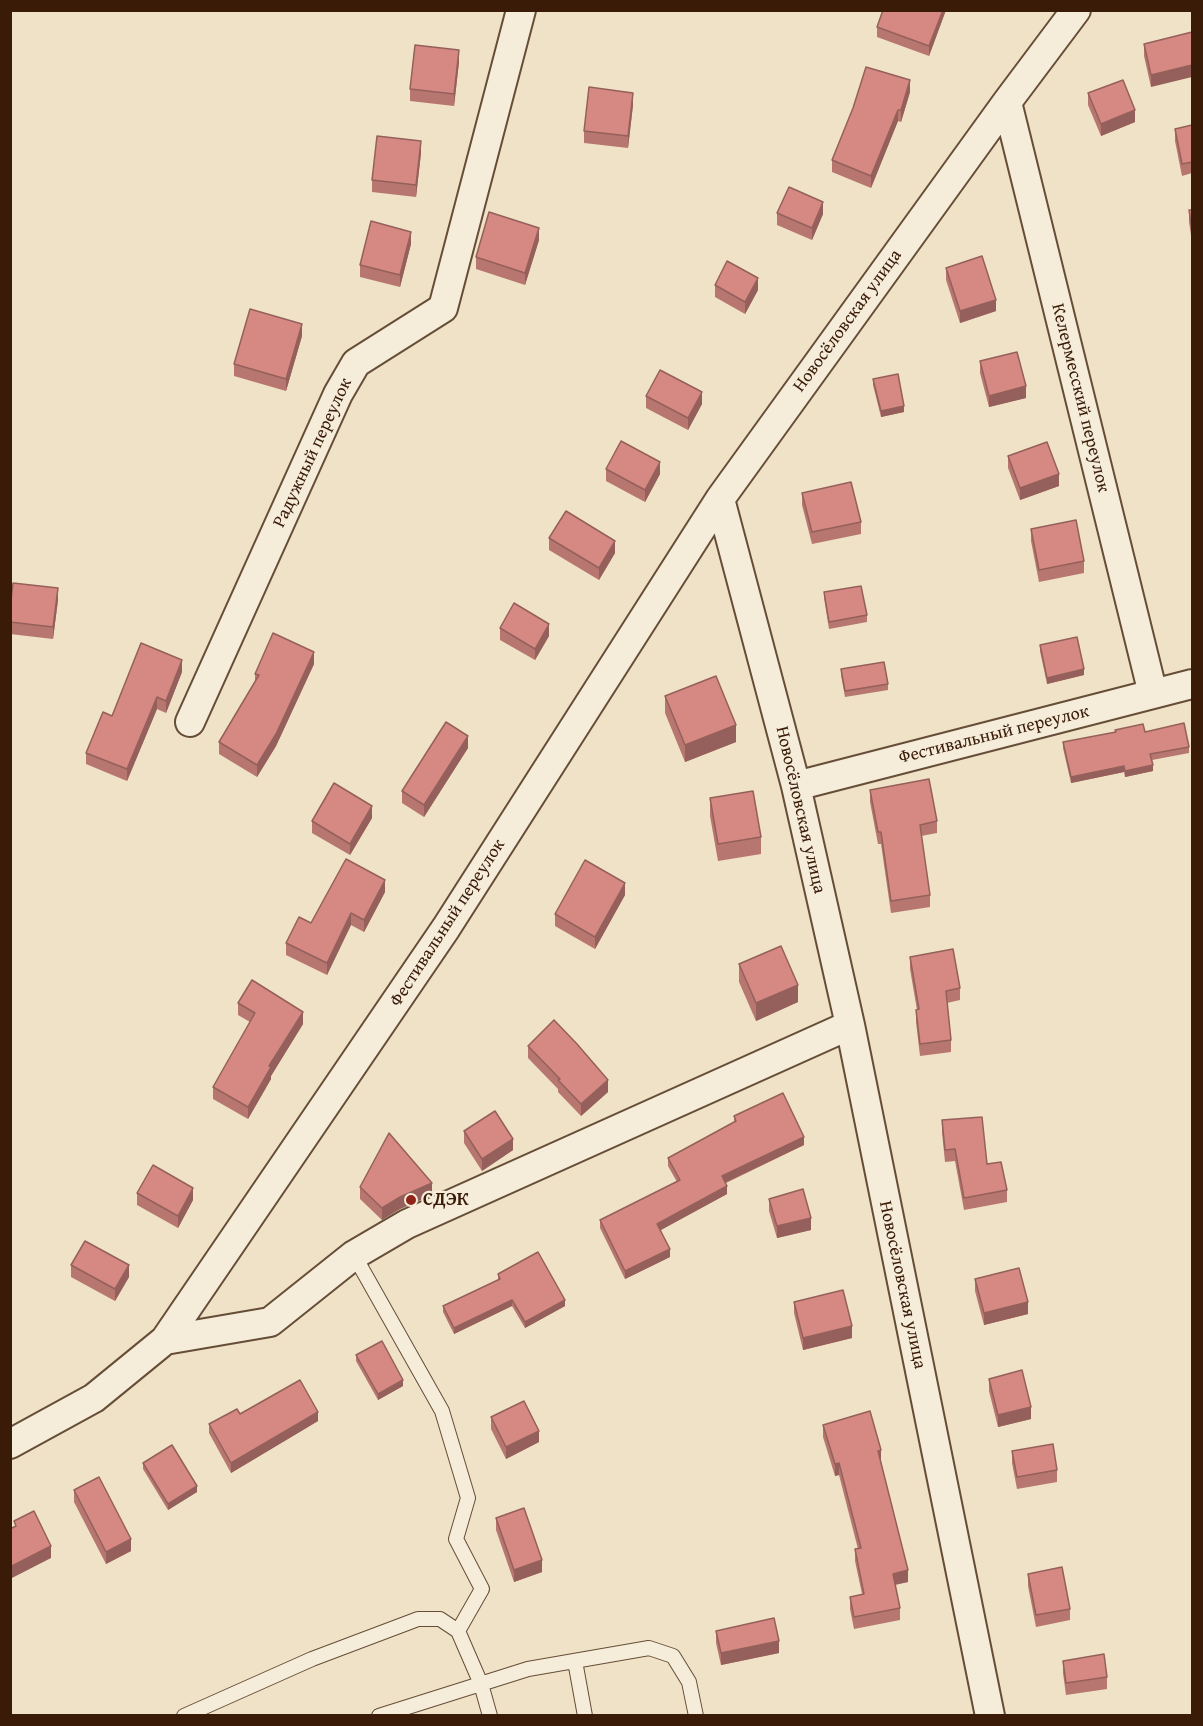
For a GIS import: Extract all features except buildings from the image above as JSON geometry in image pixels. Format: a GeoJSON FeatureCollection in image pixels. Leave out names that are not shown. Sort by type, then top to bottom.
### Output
{"type":"FeatureCollection","features":[{"type":"Feature","properties":{"kind":"street","name":"Радужный переулок"},"geometry":{"type":"LineString","coordinates":[[190,722],[338,394],[356,363],[443,308],[521,10]]}},
{"type":"Feature","properties":{"kind":"street","name":"Новосёловская улица"},"geometry":{"type":"LineString","coordinates":[[990,1716],[850,1025],[796,786],[720,499],[1006,102],[1076,10]]}},
{"type":"Feature","properties":{"kind":"street","name":"Келермесский переулок"},"geometry":{"type":"LineString","coordinates":[[1006,102],[1153,694]]}},
{"type":"Feature","properties":{"kind":"street","name":"Фестивальный переулок"},"geometry":{"type":"LineString","coordinates":[[10,1444],[94,1398],[165,1341],[446,928],[720,499]]}},
{"type":"Feature","properties":{"kind":"street","name":"Фестивальный переулок"},"geometry":{"type":"LineString","coordinates":[[796,786],[1192,684]]}},
{"type":"Feature","properties":{"kind":"street","name":"Фестивальный переулок"},"geometry":{"type":"LineString","coordinates":[[165,1341],[270,1322],[354,1255],[407,1224],[850,1025]]}},
{"type":"Feature","properties":{"kind":"lane"},"geometry":{"type":"LineString","coordinates":[[354,1255],[442,1411],[468,1498],[456,1539],[482,1589],[458,1631]]}},
{"type":"Feature","properties":{"kind":"lane"},"geometry":{"type":"LineString","coordinates":[[184,1716],[312,1659],[418,1619],[440,1619],[458,1631],[481,1684],[490,1716]]}},
{"type":"Feature","properties":{"kind":"lane"},"geometry":{"type":"LineString","coordinates":[[379,1716],[528,1669],[650,1648],[673,1656],[689,1682],[696,1716]]}},
{"type":"Feature","properties":{"kind":"lane"},"geometry":{"type":"LineString","coordinates":[[575,1661],[585,1716]]}},
{"type":"Feature","properties":{"kind":"place","name":"СДЭК"},"geometry":{"type":"Point","coordinates":[411,1200]}}]}
